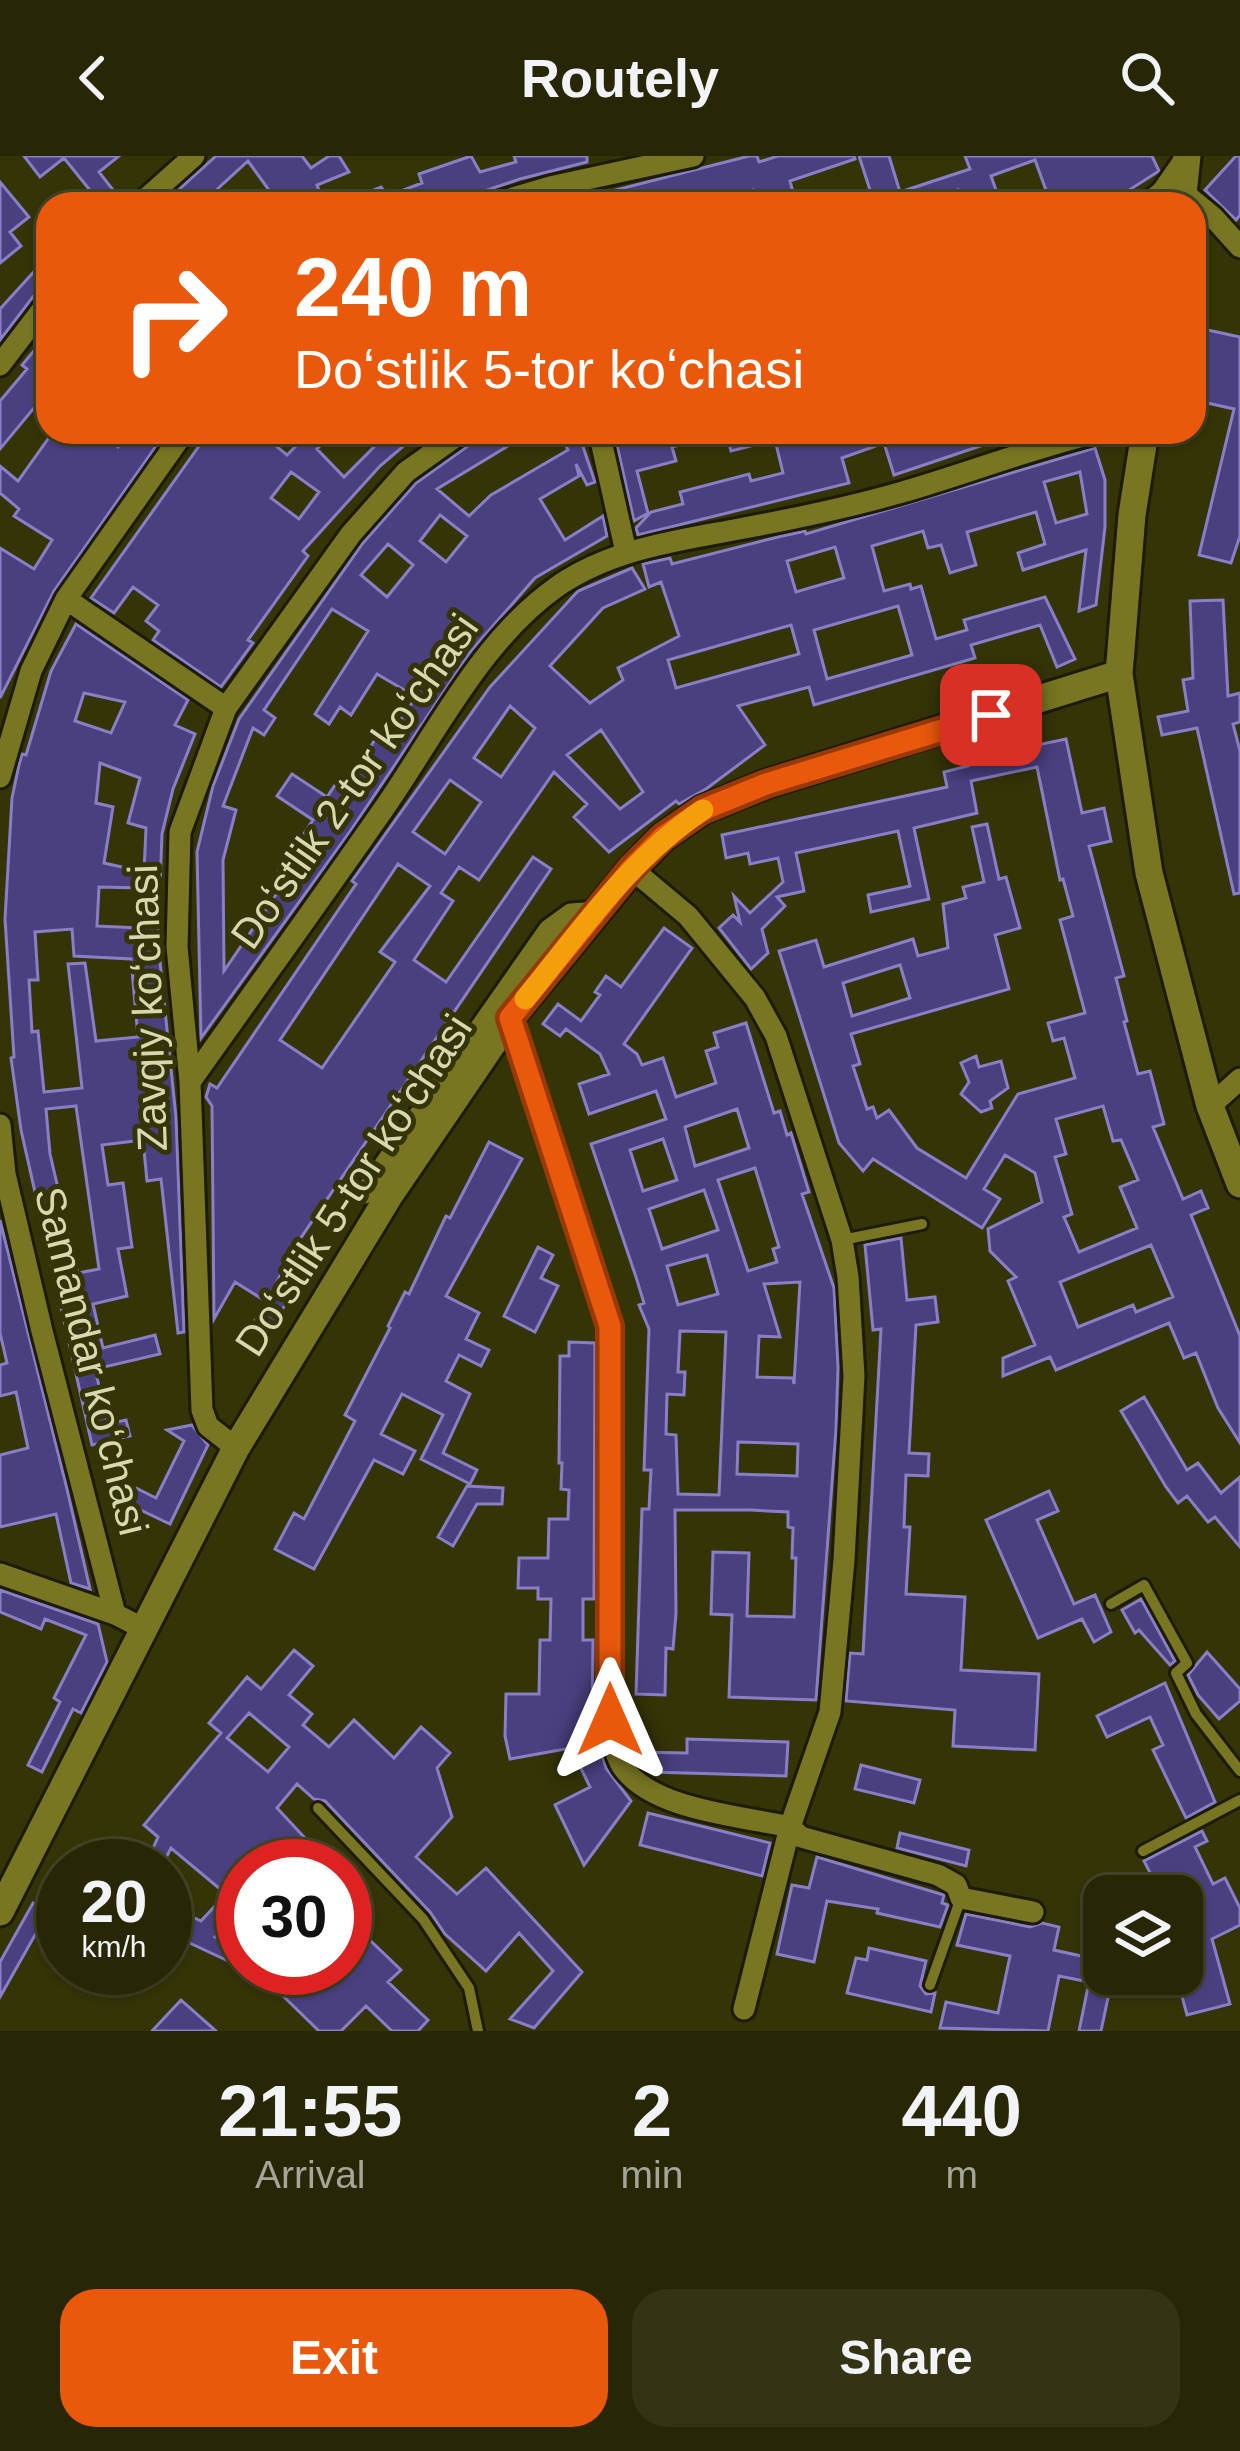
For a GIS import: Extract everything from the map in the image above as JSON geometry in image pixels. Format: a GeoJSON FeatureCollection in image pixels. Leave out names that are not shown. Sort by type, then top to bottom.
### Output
{"type":"FeatureCollection","features":[{"type":"Feature","properties":{"kind":"street"},"geometry":{"type":"LineString","coordinates":[[154,192],[194,156]]}},
{"type":"Feature","properties":{"kind":"street"},"geometry":{"type":"LineString","coordinates":[[533,192],[693,156]]}},
{"type":"Feature","properties":{"kind":"street"},"geometry":{"type":"LineString","coordinates":[[1184,192],[1187,156]]}},
{"type":"Feature","properties":{"kind":"street"},"geometry":{"type":"LineString","coordinates":[[1162,192],[1187,156]]}},
{"type":"Feature","properties":{"kind":"street"},"geometry":{"type":"LineString","coordinates":[[1206,213],[1240,247]]}},
{"type":"Feature","properties":{"kind":"street"},"geometry":{"type":"LineString","coordinates":[[0,364],[36,318]]}},
{"type":"Feature","properties":{"kind":"street"},"geometry":{"type":"LineString","coordinates":[[0,777],[31,671],[66,598],[175,444]]}},
{"type":"Feature","properties":{"kind":"street","name":"Zavqiy koʻchasi"},"geometry":{"type":"LineString","coordinates":[[236,1448],[208,1426],[202,1410],[190,1082],[177,947],[180,832],[226,708],[352,534],[406,472],[444,444]]}},
{"type":"Feature","properties":{"kind":"street"},"geometry":{"type":"LineString","coordinates":[[602,444],[626,552]]}},
{"type":"Feature","properties":{"kind":"street","name":"Doʻstlik 2-tor koʻchasi"},"geometry":{"type":"LineString","coordinates":[[190,1082],[506,633],[557,586],[596,562],[626,552],[899,493],[1048,444]]}},
{"type":"Feature","properties":{"kind":"street"},"geometry":{"type":"LineString","coordinates":[[1143,444],[1132,515],[1119,674],[1150,873],[1210,1106],[1240,1184]]}},
{"type":"Feature","properties":{"kind":"street"},"geometry":{"type":"LineString","coordinates":[[66,598],[226,708]]}},
{"type":"Feature","properties":{"kind":"street","name":"Doʻstlik 5-tor koʻchasi"},"geometry":{"type":"LineString","coordinates":[[0,1912],[236,1448],[389,1196],[510,1018],[632,868],[663,837],[702,810],[766,784],[1119,674]]}},
{"type":"Feature","properties":{"kind":"street"},"geometry":{"type":"LineString","coordinates":[[632,868],[688,916],[755,998],[776,1036],[842,1240],[854,1376],[830,1712],[790,1826],[744,2009]]}},
{"type":"Feature","properties":{"kind":"street"},"geometry":{"type":"LineString","coordinates":[[365,1193],[549,930],[571,914],[598,912]]}},
{"type":"Feature","properties":{"kind":"street"},"geometry":{"type":"LineString","coordinates":[[510,1018],[610,1326],[610,1720],[619,1762],[633,1780],[677,1803],[790,1826],[801,1837],[938,1875],[956,1885],[961,1898],[1033,1912]]}},
{"type":"Feature","properties":{"kind":"street"},"geometry":{"type":"LineString","coordinates":[[1210,1106],[1240,1079]]}},
{"type":"Feature","properties":{"kind":"street","name":"Samandar ko‘chasi"},"geometry":{"type":"LineString","coordinates":[[0,1125],[5,1174],[115,1614]]}},
{"type":"Feature","properties":{"kind":"street"},"geometry":{"type":"LineString","coordinates":[[0,1574],[115,1614],[144,1629]]}},
{"type":"Feature","properties":{"kind":"lane"},"geometry":{"type":"LineString","coordinates":[[842,1240],[922,1224]]}},
{"type":"Feature","properties":{"kind":"lane"},"geometry":{"type":"LineString","coordinates":[[1111,1604],[1144,1585],[1187,1663],[1176,1673],[1196,1714],[1240,1771]]}},
{"type":"Feature","properties":{"kind":"lane"},"geometry":{"type":"LineString","coordinates":[[1143,1851],[1240,1800]]}},
{"type":"Feature","properties":{"kind":"lane"},"geometry":{"type":"LineString","coordinates":[[318,1808],[423,1919],[469,1988],[478,2031]]}},
{"type":"Feature","properties":{"kind":"lane"},"geometry":{"type":"LineString","coordinates":[[930,1985],[961,1898]]}},
{"type":"Feature","properties":{"kind":"building"},"geometry":{"type":"Polygon","coordinates":[[[24,156],[119,156],[99,172],[115,192],[91,192],[64,158],[40,177],[24,156]]]}},
{"type":"Feature","properties":{"kind":"building"},"geometry":{"type":"Polygon","coordinates":[[[216,156],[302,156],[311,168],[329,156],[339,156],[349,172],[317,185],[320,192],[270,192],[248,161],[214,192],[176,192],[216,156]]]}},
{"type":"Feature","properties":{"kind":"building"},"geometry":{"type":"Polygon","coordinates":[[[471,156],[480,172],[516,162],[514,156],[587,156],[587,162],[482,192],[398,192],[422,183],[419,174],[471,156]]]}},
{"type":"Feature","properties":{"kind":"building"},"geometry":{"type":"Polygon","coordinates":[[[749,156],[757,156],[759,162],[778,156],[855,159],[790,181],[793,192],[608,192],[749,156]]]}},
{"type":"Feature","properties":{"kind":"building"},"geometry":{"type":"Polygon","coordinates":[[[859,156],[889,156],[900,192],[864,192],[870,190],[859,156]]]}},
{"type":"Feature","properties":{"kind":"building"},"geometry":{"type":"Polygon","coordinates":[[[965,156],[1152,156],[1159,171],[1126,192],[1047,192],[1035,160],[991,176],[997,192],[900,192],[970,169],[965,156]]]}},
{"type":"Feature","properties":{"kind":"building"},"geometry":{"type":"Polygon","coordinates":[[[1240,156],[1240,215],[1236,220],[1205,190],[1240,156]]]}},
{"type":"Feature","properties":{"kind":"building"},"geometry":{"type":"Polygon","coordinates":[[[0,182],[29,217],[10,232],[21,246],[0,263],[0,182]]]}},
{"type":"Feature","properties":{"kind":"building"},"geometry":{"type":"Polygon","coordinates":[[[36,269],[36,293],[0,340],[0,309],[36,269]]]}},
{"type":"Feature","properties":{"kind":"building"},"geometry":{"type":"Polygon","coordinates":[[[1206,330],[1240,337],[1240,536],[1231,563],[1199,555],[1234,409],[1206,403],[1206,330]]]}},
{"type":"Feature","properties":{"kind":"building"},"geometry":{"type":"Polygon","coordinates":[[[36,348],[36,406],[0,449],[0,401],[27,369],[22,365],[36,348]]]}},
{"type":"Feature","properties":{"kind":"building"},"geometry":{"type":"Polygon","coordinates":[[[44,444],[158,444],[54,591],[0,698],[0,548],[34,569],[52,540],[14,516],[19,509],[0,493],[0,466],[18,481],[44,444]]]}},
{"type":"Feature","properties":{"kind":"building"},"geometry":{"type":"Polygon","coordinates":[[[200,444],[274,444],[287,455],[298,444],[322,444],[317,449],[344,477],[377,444],[406,444],[303,551],[308,556],[221,687],[153,640],[159,631],[146,621],[158,605],[133,587],[114,613],[91,598],[200,444]],[[291,472],[271,498],[299,519],[319,492],[291,472]]]}},
{"type":"Feature","properties":{"kind":"building"},"geometry":{"type":"Polygon","coordinates":[[[471,444],[511,444],[437,489],[469,516],[491,495],[568,450],[565,444],[582,444],[595,482],[587,485],[576,464],[579,476],[540,499],[565,540],[603,516],[607,536],[535,578],[472,650],[349,833],[201,1038],[197,852],[213,786],[239,719],[363,543],[416,483],[471,444]],[[440,515],[420,541],[446,562],[467,536],[440,515]],[[388,544],[361,575],[387,597],[413,565],[388,544]],[[332,609],[264,710],[275,718],[264,735],[253,728],[223,806],[236,810],[223,860],[224,971],[280,889],[271,883],[313,820],[277,796],[292,774],[327,797],[339,779],[346,783],[387,722],[395,728],[416,697],[377,674],[351,715],[340,707],[329,724],[315,714],[368,631],[332,609]]]}},
{"type":"Feature","properties":{"kind":"building"},"geometry":{"type":"Polygon","coordinates":[[[617,444],[684,444],[672,447],[676,461],[637,471],[648,513],[634,521],[617,444]]]}},
{"type":"Feature","properties":{"kind":"building"},"geometry":{"type":"Polygon","coordinates":[[[729,444],[759,444],[731,451],[729,444]]]}},
{"type":"Feature","properties":{"kind":"building"},"geometry":{"type":"Polygon","coordinates":[[[776,444],[881,444],[842,458],[849,483],[638,535],[636,528],[651,512],[683,504],[680,492],[749,474],[751,481],[783,473],[776,444]]]}},
{"type":"Feature","properties":{"kind":"building"},"geometry":{"type":"Polygon","coordinates":[[[884,444],[986,444],[894,475],[884,444]]]}},
{"type":"Feature","properties":{"kind":"building"},"geometry":{"type":"Polygon","coordinates":[[[1095,448],[1105,480],[1096,605],[1079,611],[1086,550],[1023,570],[1018,553],[1045,544],[1036,512],[967,532],[976,565],[950,573],[941,545],[928,548],[923,531],[872,546],[884,591],[921,586],[936,639],[967,630],[964,620],[1045,597],[1075,659],[1057,667],[1040,625],[971,645],[975,658],[814,705],[809,687],[738,706],[765,745],[706,789],[679,804],[676,801],[609,852],[574,817],[587,804],[554,772],[479,880],[459,867],[441,893],[453,901],[414,960],[446,982],[533,857],[551,869],[292,1251],[276,1283],[292,1294],[265,1337],[250,1328],[267,1302],[235,1282],[214,1319],[212,1106],[206,1097],[210,1084],[217,1088],[356,884],[352,881],[490,687],[578,591],[632,568],[645,589],[603,608],[550,666],[590,703],[623,680],[618,668],[679,636],[661,582],[649,587],[643,564],[670,558],[672,564],[806,534],[1095,448]],[[1080,472],[1044,482],[1056,523],[1087,514],[1080,472]],[[835,547],[787,561],[796,592],[844,578],[835,547]],[[898,606],[814,630],[827,679],[912,655],[898,606]],[[791,625],[668,660],[676,688],[799,654],[791,625]],[[510,706],[474,758],[501,777],[535,728],[510,706]],[[601,730],[567,755],[620,809],[643,792],[601,730]],[[450,780],[413,832],[445,854],[481,802],[450,780]],[[398,864],[280,1040],[322,1068],[395,962],[380,952],[430,886],[398,864]]]}},
{"type":"Feature","properties":{"kind":"building"},"geometry":{"type":"Polygon","coordinates":[[[1223,600],[1228,696],[1240,693],[1240,722],[1233,724],[1240,751],[1240,893],[1234,894],[1197,728],[1162,735],[1158,717],[1188,711],[1183,680],[1193,678],[1190,601],[1223,600]]]}},
{"type":"Feature","properties":{"kind":"building"},"geometry":{"type":"Polygon","coordinates":[[[76,624],[188,700],[175,725],[195,734],[173,789],[162,834],[158,942],[176,1117],[184,1332],[178,1333],[161,1179],[147,1181],[143,1140],[102,1145],[108,1185],[123,1183],[132,1247],[118,1249],[127,1296],[93,1304],[103,1348],[155,1335],[160,1354],[95,1369],[108,1424],[126,1420],[130,1436],[92,1445],[21,1130],[11,1058],[5,919],[12,798],[51,671],[76,624]],[[84,693],[75,721],[111,733],[125,702],[84,693]],[[100,763],[96,803],[113,807],[104,863],[144,872],[146,828],[128,823],[140,778],[100,763]],[[99,887],[97,926],[140,928],[142,888],[99,887]],[[72,929],[35,932],[38,980],[29,980],[32,1032],[38,1031],[44,1092],[82,1088],[68,964],[85,963],[96,1041],[138,1037],[131,959],[74,956],[72,929]],[[76,1106],[46,1109],[50,1154],[78,1273],[99,1269],[76,1106]]]}},
{"type":"Feature","properties":{"kind":"building"},"geometry":{"type":"Polygon","coordinates":[[[1066,739],[1082,813],[1104,808],[1111,841],[1089,846],[1124,976],[1116,978],[1124,1022],[1138,1074],[1150,1071],[1164,1124],[1153,1127],[1183,1199],[1201,1191],[1208,1208],[1191,1215],[1240,1336],[1240,1443],[1218,1408],[1196,1353],[1184,1358],[1169,1323],[1056,1370],[1050,1357],[1003,1376],[1003,1358],[1035,1345],[1008,1281],[1016,1277],[990,1251],[988,1229],[1042,1202],[1035,1173],[1005,1155],[984,1189],[1000,1199],[982,1228],[873,1159],[863,1171],[839,1143],[779,951],[816,940],[824,967],[913,939],[918,956],[948,948],[943,904],[966,898],[963,887],[984,882],[972,827],[987,824],[999,879],[1006,877],[1020,928],[995,935],[1009,989],[851,1034],[860,1064],[853,1066],[867,1109],[873,1107],[877,1118],[889,1110],[917,1148],[966,1178],[1018,1094],[1075,1078],[1064,1038],[1053,1041],[1048,1023],[1085,1013],[1060,920],[1073,916],[1060,880],[1037,767],[971,781],[977,813],[914,828],[929,899],[871,912],[868,895],[910,886],[898,831],[796,853],[804,891],[777,897],[785,906],[762,929],[768,953],[751,969],[719,928],[733,915],[740,922],[734,896],[750,913],[783,882],[778,858],[750,864],[748,853],[726,858],[722,835],[947,787],[944,772],[968,766],[966,760],[1066,739]],[[900,965],[843,983],[852,1016],[910,998],[900,965]],[[1103,1106],[1056,1119],[1066,1154],[1055,1157],[1072,1214],[1064,1217],[1079,1252],[1137,1228],[1120,1187],[1138,1180],[1121,1140],[1113,1141],[1103,1106]],[[1151,1245],[1060,1282],[1078,1327],[1133,1305],[1136,1312],[1173,1297],[1151,1245]]]}},
{"type":"Feature","properties":{"kind":"building"},"geometry":{"type":"Polygon","coordinates":[[[664,928],[692,948],[624,1044],[642,1065],[663,1058],[676,1097],[716,1083],[706,1051],[718,1047],[714,1033],[746,1023],[774,1113],[780,1111],[787,1135],[791,1133],[809,1192],[802,1194],[834,1288],[838,1367],[816,1700],[729,1697],[732,1615],[711,1614],[713,1552],[749,1553],[747,1616],[794,1617],[796,1558],[792,1558],[788,1512],[750,1510],[675,1510],[676,1613],[673,1649],[666,1648],[665,1695],[636,1694],[642,1509],[649,1509],[651,1470],[644,1470],[649,1329],[591,1144],[666,1119],[656,1091],[589,1114],[579,1084],[609,1074],[600,1054],[566,1029],[560,1036],[543,1024],[558,1004],[581,1021],[600,995],[595,992],[606,976],[621,987],[664,928]],[[737,1109],[685,1127],[695,1166],[749,1148],[737,1109]],[[663,1139],[630,1150],[643,1191],[677,1180],[663,1139]],[[755,1168],[718,1180],[748,1271],[777,1262],[773,1249],[779,1247],[755,1168]],[[704,1190],[649,1209],[662,1249],[718,1230],[704,1190]],[[707,1255],[667,1266],[678,1305],[718,1294],[707,1255]],[[800,1282],[764,1284],[780,1337],[759,1336],[757,1377],[793,1378],[794,1384],[800,1282]],[[680,1331],[678,1372],[685,1372],[684,1395],[667,1394],[666,1434],[676,1435],[678,1494],[719,1495],[726,1332],[680,1331]],[[738,1442],[737,1474],[797,1476],[798,1444],[738,1442]]]}},
{"type":"Feature","properties":{"kind":"building"},"geometry":{"type":"Polygon","coordinates":[[[976,1056],[979,1067],[1001,1061],[1008,1088],[990,1101],[992,1108],[981,1112],[961,1094],[969,1082],[961,1063],[976,1056]]]}},
{"type":"Feature","properties":{"kind":"building"},"geometry":{"type":"Polygon","coordinates":[[[489,1142],[522,1159],[446,1296],[479,1313],[466,1339],[489,1350],[481,1366],[459,1355],[446,1381],[470,1394],[443,1453],[477,1470],[470,1484],[421,1459],[443,1415],[402,1394],[381,1434],[415,1451],[403,1474],[374,1460],[314,1569],[275,1549],[294,1513],[304,1519],[355,1421],[345,1415],[388,1326],[489,1142]]]}},
{"type":"Feature","properties":{"kind":"building"},"geometry":{"type":"Polygon","coordinates":[[[0,1220],[90,1589],[71,1583],[56,1514],[0,1527],[0,1455],[28,1448],[16,1392],[0,1396],[0,1365],[7,1363],[0,1333],[0,1220]]]}},
{"type":"Feature","properties":{"kind":"building"},"geometry":{"type":"Polygon","coordinates":[[[901,1238],[907,1300],[935,1297],[938,1322],[916,1325],[909,1453],[929,1454],[928,1476],[906,1475],[904,1527],[910,1527],[906,1594],[965,1597],[961,1670],[1039,1674],[1035,1750],[953,1746],[955,1710],[846,1701],[850,1653],[863,1654],[881,1329],[873,1330],[865,1245],[901,1238]]]}},
{"type":"Feature","properties":{"kind":"building"},"geometry":{"type":"Polygon","coordinates":[[[538,1247],[553,1255],[541,1278],[558,1286],[535,1332],[504,1316],[538,1247]]]}},
{"type":"Feature","properties":{"kind":"building"},"geometry":{"type":"Polygon","coordinates":[[[569,1342],[595,1343],[594,1599],[583,1599],[583,1640],[593,1640],[592,1720],[606,1768],[631,1801],[584,1865],[555,1805],[590,1787],[571,1748],[510,1759],[505,1736],[506,1694],[539,1694],[540,1640],[550,1640],[551,1599],[538,1599],[538,1588],[518,1588],[519,1558],[548,1558],[549,1519],[568,1519],[569,1490],[561,1489],[559,1463],[560,1356],[569,1356],[569,1342]]]}},
{"type":"Feature","properties":{"kind":"building"},"geometry":{"type":"Polygon","coordinates":[[[1144,1397],[1187,1470],[1198,1463],[1221,1493],[1240,1477],[1240,1547],[1215,1517],[1208,1522],[1187,1496],[1178,1503],[1166,1487],[1121,1411],[1144,1397]]]}},
{"type":"Feature","properties":{"kind":"building"},"geometry":{"type":"Polygon","coordinates":[[[192,1425],[208,1445],[170,1524],[126,1503],[134,1487],[156,1498],[184,1441],[167,1430],[192,1425]]]}},
{"type":"Feature","properties":{"kind":"building"},"geometry":{"type":"Polygon","coordinates":[[[467,1486],[503,1488],[502,1504],[477,1504],[453,1546],[438,1537],[467,1486]]]}},
{"type":"Feature","properties":{"kind":"building"},"geometry":{"type":"Polygon","coordinates":[[[1049,1491],[1058,1511],[1037,1520],[1074,1604],[1095,1595],[1111,1632],[1094,1642],[1082,1619],[1038,1638],[986,1520],[1049,1491]]]}},
{"type":"Feature","properties":{"kind":"building"},"geometry":{"type":"Polygon","coordinates":[[[0,1590],[98,1624],[107,1662],[81,1713],[73,1709],[42,1772],[28,1765],[86,1635],[45,1619],[41,1629],[0,1612],[0,1590]]]}},
{"type":"Feature","properties":{"kind":"building"},"geometry":{"type":"Polygon","coordinates":[[[1141,1599],[1175,1661],[1170,1665],[1139,1630],[1135,1633],[1122,1610],[1141,1599]]]}},
{"type":"Feature","properties":{"kind":"building"},"geometry":{"type":"Polygon","coordinates":[[[294,1650],[313,1666],[289,1695],[312,1714],[303,1725],[329,1747],[354,1720],[394,1758],[421,1727],[450,1753],[437,1768],[452,1817],[416,1857],[457,1894],[486,1868],[582,1972],[534,2028],[510,2019],[553,1971],[519,1933],[486,1971],[445,1934],[372,1851],[372,1839],[361,1839],[325,1801],[314,1799],[297,1784],[277,1808],[306,1839],[216,1839],[216,1886],[192,1866],[192,1839],[157,1839],[144,1825],[221,1733],[209,1723],[247,1677],[261,1689],[294,1650]],[[249,1713],[227,1738],[268,1772],[289,1747],[249,1713]]]}},
{"type":"Feature","properties":{"kind":"building"},"geometry":{"type":"Polygon","coordinates":[[[1207,1652],[1240,1689],[1240,1701],[1219,1719],[1188,1675],[1207,1652]]]}},
{"type":"Feature","properties":{"kind":"building"},"geometry":{"type":"Polygon","coordinates":[[[1165,1683],[1215,1802],[1186,1818],[1153,1750],[1163,1745],[1150,1717],[1107,1737],[1097,1716],[1165,1683]]]}},
{"type":"Feature","properties":{"kind":"building"},"geometry":{"type":"Polygon","coordinates":[[[687,1739],[788,1742],[786,1776],[650,1772],[633,1756],[634,1752],[687,1753],[687,1739]]]}},
{"type":"Feature","properties":{"kind":"building"},"geometry":{"type":"Polygon","coordinates":[[[861,1765],[920,1780],[914,1803],[855,1789],[861,1765]]]}},
{"type":"Feature","properties":{"kind":"building"},"geometry":{"type":"Polygon","coordinates":[[[648,1813],[770,1843],[762,1876],[640,1845],[648,1813]]]}},
{"type":"Feature","properties":{"kind":"building"},"geometry":{"type":"Polygon","coordinates":[[[1202,1831],[1207,1841],[1195,1847],[1213,1884],[1225,1878],[1240,1908],[1240,1925],[1212,1939],[1230,2004],[1187,2015],[1182,1995],[1203,1995],[1203,1875],[1151,1875],[1144,1861],[1202,1831]]]}},
{"type":"Feature","properties":{"kind":"building"},"geometry":{"type":"Polygon","coordinates":[[[900,1833],[969,1850],[966,1866],[897,1848],[900,1833]]]}},
{"type":"Feature","properties":{"kind":"building"},"geometry":{"type":"Polygon","coordinates":[[[817,1857],[944,1895],[942,1903],[948,1905],[940,1927],[877,1913],[878,1909],[827,1901],[814,1962],[777,1954],[792,1885],[809,1888],[817,1857]]]}},
{"type":"Feature","properties":{"kind":"building"},"geometry":{"type":"Polygon","coordinates":[[[33,1903],[36,1933],[0,1997],[0,1962],[33,1903]]]}},
{"type":"Feature","properties":{"kind":"building"},"geometry":{"type":"Polygon","coordinates":[[[216,1905],[216,1955],[192,1944],[192,1917],[201,1921],[216,1905]]]}},
{"type":"Feature","properties":{"kind":"building"},"geometry":{"type":"Polygon","coordinates":[[[966,1914],[1030,1927],[1042,1923],[1059,1927],[1054,1950],[1083,1956],[1083,1981],[1059,1976],[1048,2031],[940,2028],[946,2002],[998,2013],[1010,1956],[957,1945],[966,1914]]]}},
{"type":"Feature","properties":{"kind":"building"},"geometry":{"type":"Polygon","coordinates":[[[372,1942],[401,1970],[388,1982],[428,2020],[418,2031],[392,2031],[366,2006],[341,2031],[319,2031],[282,1995],[372,1995],[372,1942]]]}},
{"type":"Feature","properties":{"kind":"building"},"geometry":{"type":"Polygon","coordinates":[[[869,1948],[926,1961],[920,1986],[926,1994],[935,1993],[931,2012],[847,1993],[856,1958],[867,1960],[869,1948]]]}},
{"type":"Feature","properties":{"kind":"building"},"geometry":{"type":"Polygon","coordinates":[[[1086,1995],[1109,1995],[1101,2031],[1079,2031],[1086,1995]]]}},
{"type":"Feature","properties":{"kind":"building"},"geometry":{"type":"Polygon","coordinates":[[[181,2000],[216,2031],[152,2031],[181,2000]]]}},
{"type":"Feature","properties":{"kind":"slow traffic"},"geometry":{"type":"LineString","coordinates":[[525,999],[632,868],[663,837],[703,810]]}},
{"type":"Feature","properties":{"kind":"route"},"geometry":{"type":"LineString","coordinates":[[610,1720],[610,1326],[510,1018],[632,868],[663,837],[702,810],[766,784],[991,715]]}}]}
